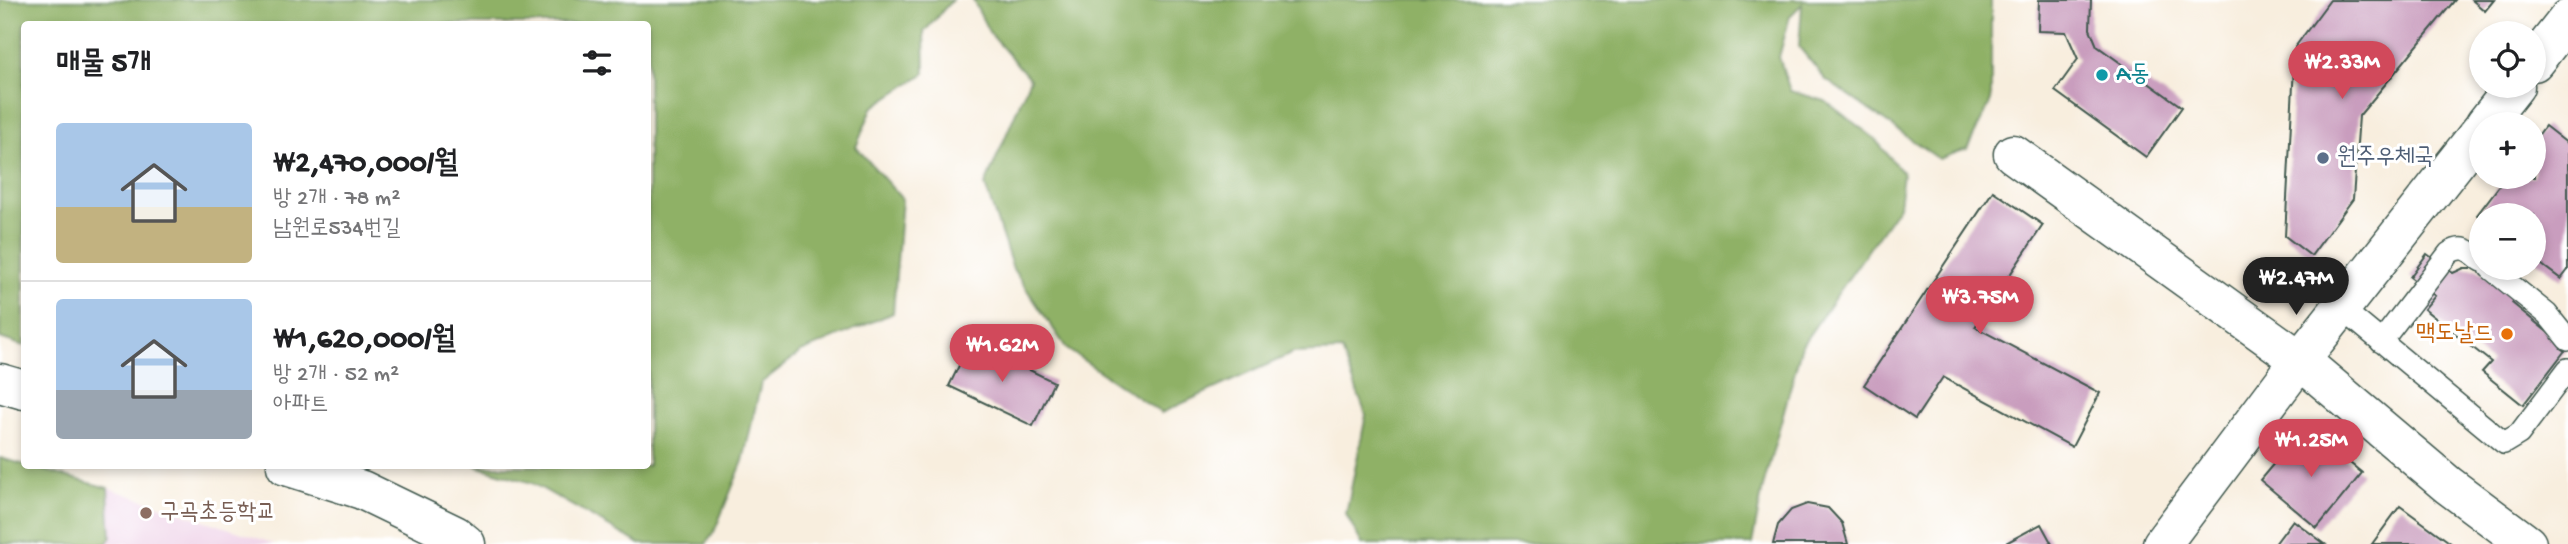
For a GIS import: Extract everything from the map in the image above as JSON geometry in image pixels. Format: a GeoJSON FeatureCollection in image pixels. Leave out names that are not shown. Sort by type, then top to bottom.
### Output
{"type":"FeatureCollection","features":[{"type":"Feature","properties":{"kind":"street"},"geometry":{"type":"LineString","coordinates":[[2546,47],[2568,19]]}},
{"type":"Feature","properties":{"kind":"street"},"geometry":{"type":"LineString","coordinates":[[2494,112],[2506,98]]}},
{"type":"Feature","properties":{"kind":"street"},"geometry":{"type":"LineString","coordinates":[[2162,544],[2300,360],[2469,146]]}},
{"type":"Feature","properties":{"kind":"street"},"geometry":{"type":"LineString","coordinates":[[2013,153],[2300,360],[2448,485],[2526,544]]}},
{"type":"Feature","properties":{"kind":"street"},"geometry":{"type":"LineString","coordinates":[[0,383],[21,389]]}},
{"type":"Feature","properties":{"kind":"street"},"geometry":{"type":"LineString","coordinates":[[296,469],[362,490],[456,535],[466,544]]}},
{"type":"Feature","properties":{"kind":"lane"},"geometry":{"type":"LineString","coordinates":[[2381,342],[2449,253],[2457,248],[2469,250]]}},
{"type":"Feature","properties":{"kind":"lane"},"geometry":{"type":"LineString","coordinates":[[2505,280],[2547,314],[2568,340]]}},
{"type":"Feature","properties":{"kind":"lane"},"geometry":{"type":"LineString","coordinates":[[2341,308],[2504,443],[2519,434],[2568,369]]}},
{"type":"Feature","properties":{"kind":"shaded area","name":"구곡초등학교"},"geometry":{"type":"Polygon","coordinates":[[[108,488],[275,544],[106,544],[111,537],[108,488]]]}},
{"type":"Feature","properties":{"kind":"green space"},"geometry":{"type":"Polygon","coordinates":[[[0,0],[952,0],[924,32],[925,73],[872,108],[856,147],[902,199],[893,313],[801,352],[761,383],[743,461],[714,532],[706,544],[640,544],[532,483],[486,469],[651,469],[651,21],[21,21],[21,345],[0,338],[0,0]]]}},
{"type":"Feature","properties":{"kind":"green space"},"geometry":{"type":"Polygon","coordinates":[[[973,0],[1991,0],[1991,101],[1967,149],[1939,159],[1825,79],[1799,47],[1802,4],[1790,16],[1779,57],[1790,91],[1825,101],[1874,138],[1903,173],[1899,206],[1802,345],[1763,487],[1752,544],[1362,544],[1346,514],[1366,415],[1342,351],[1293,353],[1161,413],[1067,349],[1013,269],[985,185],[1030,79],[989,32],[973,0]]]}},
{"type":"Feature","properties":{"kind":"green space"},"geometry":{"type":"Polygon","coordinates":[[[0,458],[21,464],[21,469],[40,469],[108,488],[111,537],[106,544],[0,544],[0,458]]]}},
{"type":"Feature","properties":{"kind":"building","name":"A동"},"geometry":{"type":"Polygon","coordinates":[[[2039,0],[2091,0],[2090,29],[2097,46],[2182,107],[2146,157],[2055,91],[2078,59],[2066,32],[2038,31],[2039,0]]]}},
{"type":"Feature","properties":{"kind":"building","name":"원주우체국"},"geometry":{"type":"Polygon","coordinates":[[[2330,0],[2455,0],[2359,116],[2353,199],[2311,256],[2285,236],[2295,47],[2330,0]]]}},
{"type":"Feature","properties":{"kind":"building"},"geometry":{"type":"Polygon","coordinates":[[[2472,0],[2494,0],[2485,11],[2472,0]]]}},
{"type":"Feature","properties":{"kind":"building"},"geometry":{"type":"Polygon","coordinates":[[[2546,127],[2568,144],[2568,270],[2561,279],[2546,268],[2546,203],[2486,203],[2497,189],[2546,189],[2546,127]]]}},
{"type":"Feature","properties":{"kind":"building"},"geometry":{"type":"Polygon","coordinates":[[[1993,191],[2043,225],[1975,327],[2100,393],[2072,447],[1943,377],[1915,419],[1864,385],[1993,191]]]}},
{"type":"Feature","properties":{"kind":"building"},"geometry":{"type":"Polygon","coordinates":[[[2427,254],[2453,273],[2469,268],[2469,280],[2492,280],[2515,298],[2512,303],[2567,348],[2523,405],[2482,372],[2491,362],[2424,309],[2435,296],[2410,277],[2427,254]]]}},
{"type":"Feature","properties":{"kind":"building"},"geometry":{"type":"Polygon","coordinates":[[[971,341],[1054,382],[1033,426],[949,386],[971,341]]]}},
{"type":"Feature","properties":{"kind":"building"},"geometry":{"type":"Polygon","coordinates":[[[2322,440],[2362,473],[2317,528],[2260,480],[2291,443],[2322,440]]]}},
{"type":"Feature","properties":{"kind":"building"},"geometry":{"type":"Polygon","coordinates":[[[1807,504],[1828,508],[1842,523],[1848,544],[1773,544],[1778,525],[1791,510],[1807,504]]]}},
{"type":"Feature","properties":{"kind":"building"},"geometry":{"type":"Polygon","coordinates":[[[2400,506],[2452,544],[2372,544],[2400,506]]]}},
{"type":"Feature","properties":{"kind":"building"},"geometry":{"type":"Polygon","coordinates":[[[2293,520],[2325,544],[2275,544],[2293,520]]]}},
{"type":"Feature","properties":{"kind":"building"},"geometry":{"type":"Polygon","coordinates":[[[2041,524],[2052,544],[2004,544],[2041,524]]]}},
{"type":"Feature","properties":{"kind":"place","name":"A동"},"geometry":{"type":"Point","coordinates":[2102,75]}},
{"type":"Feature","properties":{"kind":"place","name":"원주우체국"},"geometry":{"type":"Point","coordinates":[2323,158]}},
{"type":"Feature","properties":{"kind":"place","name":"맥도날드"},"geometry":{"type":"Point","coordinates":[2507,334]}},
{"type":"Feature","properties":{"kind":"place","name":"구곡초등학교"},"geometry":{"type":"Point","coordinates":[146,513]}}]}
